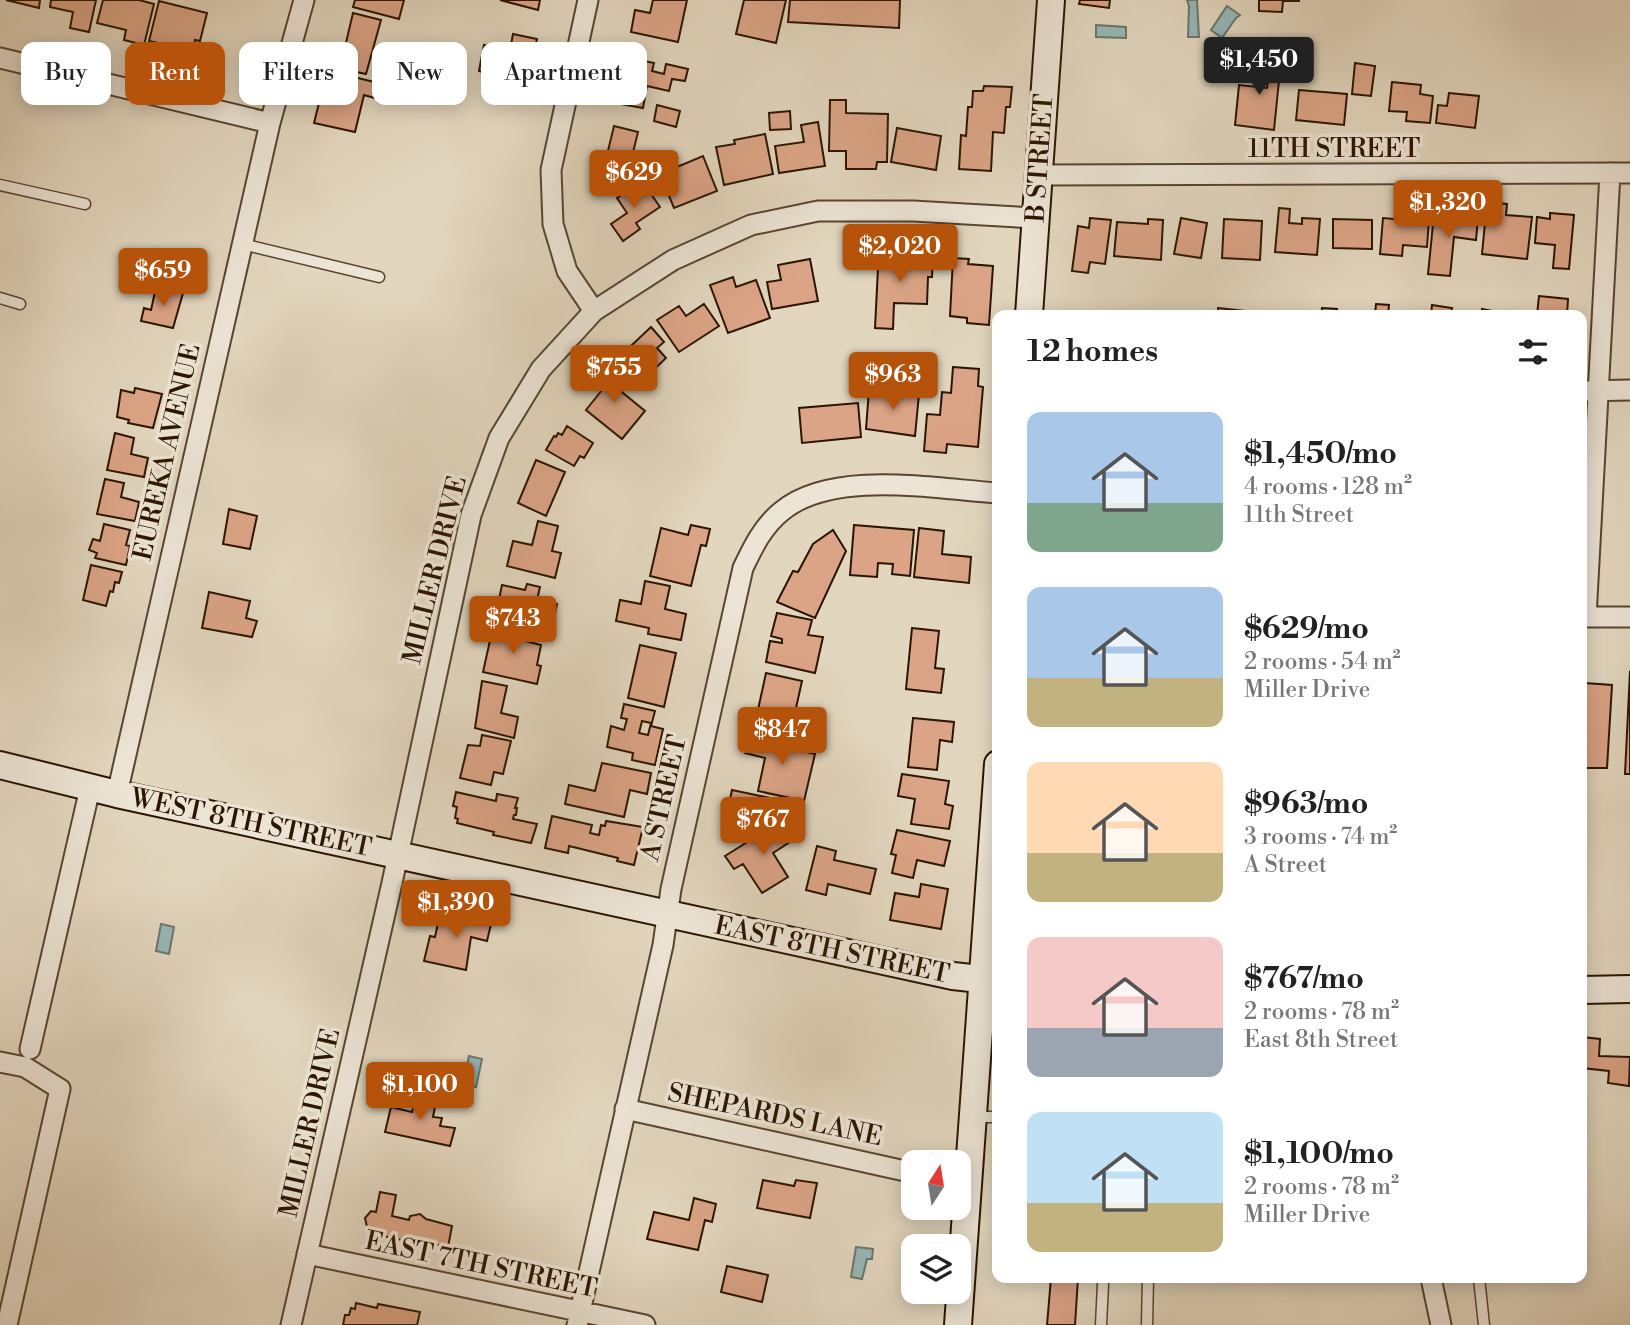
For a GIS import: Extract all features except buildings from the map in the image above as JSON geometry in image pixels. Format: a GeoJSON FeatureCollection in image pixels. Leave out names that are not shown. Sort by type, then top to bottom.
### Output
{"type":"FeatureCollection","features":[{"type":"Feature","properties":{"kind":"street","name":"EUREKA AVENUE"},"geometry":{"type":"LineString","coordinates":[[117,794],[270,122],[304,0]]}},
{"type":"Feature","properties":{"kind":"street"},"geometry":{"type":"LineString","coordinates":[[588,0],[551,170],[553,224],[567,271],[594,311]]}},
{"type":"Feature","properties":{"kind":"street","name":"B STREET"},"geometry":{"type":"LineString","coordinates":[[1029,310],[1051,0]]}},
{"type":"Feature","properties":{"kind":"street"},"geometry":{"type":"LineString","coordinates":[[0,58],[270,122]]}},
{"type":"Feature","properties":{"kind":"street"},"geometry":{"type":"LineString","coordinates":[[1587,504],[1590,391],[1620,173]]}},
{"type":"Feature","properties":{"kind":"street","name":"11TH STREET"},"geometry":{"type":"LineString","coordinates":[[1038,175],[1620,173]]}},
{"type":"Feature","properties":{"kind":"street","name":"MILLER DRIVE"},"geometry":{"type":"LineString","coordinates":[[291,1325],[398,854],[468,528],[499,438],[541,369],[594,311],[673,260],[751,225],[818,211],[913,211],[1035,218]]}},
{"type":"Feature","properties":{"kind":"street"},"geometry":{"type":"LineString","coordinates":[[1590,391],[1630,390]]}},
{"type":"Feature","properties":{"kind":"street","name":"A STREET"},"geometry":{"type":"LineString","coordinates":[[578,1319],[663,945],[667,915],[743,568],[759,536],[782,510],[816,491],[859,484],[992,492]]}},
{"type":"Feature","properties":{"kind":"street"},"geometry":{"type":"LineString","coordinates":[[1587,617],[1630,617]]}},
{"type":"Feature","properties":{"kind":"street","name":"WEST 8TH STREET"},"geometry":{"type":"LineString","coordinates":[[0,765],[90,788],[667,915]]}},
{"type":"Feature","properties":{"kind":"street"},"geometry":{"type":"LineString","coordinates":[[30,1049],[90,788]]}},
{"type":"Feature","properties":{"kind":"street"},"geometry":{"type":"LineString","coordinates":[[971,1159],[985,1117],[992,901]]}},
{"type":"Feature","properties":{"kind":"street","name":"EAST 8TH STREET"},"geometry":{"type":"LineString","coordinates":[[667,915],[953,976],[989,981]]}},
{"type":"Feature","properties":{"kind":"street"},"geometry":{"type":"LineString","coordinates":[[1587,990],[1630,989]]}},
{"type":"Feature","properties":{"kind":"street"},"geometry":{"type":"LineString","coordinates":[[0,1062],[25,1067],[60,1089],[7,1325]]}},
{"type":"Feature","properties":{"kind":"street","name":"SHEPARDS LANE"},"geometry":{"type":"LineString","coordinates":[[625,1109],[901,1170]]}},
{"type":"Feature","properties":{"kind":"street"},"geometry":{"type":"LineString","coordinates":[[958,1325],[962,1220]]}},
{"type":"Feature","properties":{"kind":"street","name":"EAST 7TH STREET"},"geometry":{"type":"LineString","coordinates":[[307,1254],[578,1319],[645,1325]]}},
{"type":"Feature","properties":{"kind":"street"},"geometry":{"type":"LineString","coordinates":[[1432,1283],[1441,1325]]}},
{"type":"Feature","properties":{"kind":"lane"},"geometry":{"type":"LineString","coordinates":[[0,186],[85,204]]}},
{"type":"Feature","properties":{"kind":"lane"},"geometry":{"type":"LineString","coordinates":[[242,244],[379,277]]}},
{"type":"Feature","properties":{"kind":"lane"},"geometry":{"type":"LineString","coordinates":[[0,298],[20,304]]}},
{"type":"Feature","properties":{"kind":"lane"},"geometry":{"type":"LineString","coordinates":[[1147,1325],[1148,1283]]}},
{"type":"Feature","properties":{"kind":"lane"},"geometry":{"type":"LineString","coordinates":[[1480,1283],[1484,1325]]}},
{"type":"Feature","properties":{"kind":"lane"},"geometry":{"type":"LineString","coordinates":[[1101,1325],[1103,1284]]}},
{"type":"Feature","properties":{"kind":"water"},"geometry":{"type":"Polygon","coordinates":[[[1187,0],[1197,0],[1199,37],[1188,37],[1187,0]]]}},
{"type":"Feature","properties":{"kind":"water"},"geometry":{"type":"Polygon","coordinates":[[[1227,6],[1240,15],[1222,38],[1211,30],[1227,6]]]}},
{"type":"Feature","properties":{"kind":"water"},"geometry":{"type":"Polygon","coordinates":[[[1096,25],[1126,27],[1126,38],[1096,37],[1096,25]]]}},
{"type":"Feature","properties":{"kind":"water"},"geometry":{"type":"Polygon","coordinates":[[[161,924],[174,927],[169,954],[156,951],[161,924]]]}},
{"type":"Feature","properties":{"kind":"water"},"geometry":{"type":"Polygon","coordinates":[[[469,1056],[482,1059],[476,1087],[463,1084],[469,1056]]]}},
{"type":"Feature","properties":{"kind":"water"},"geometry":{"type":"Polygon","coordinates":[[[856,1247],[873,1249],[872,1259],[867,1259],[862,1279],[851,1277],[856,1247]]]}}]}
